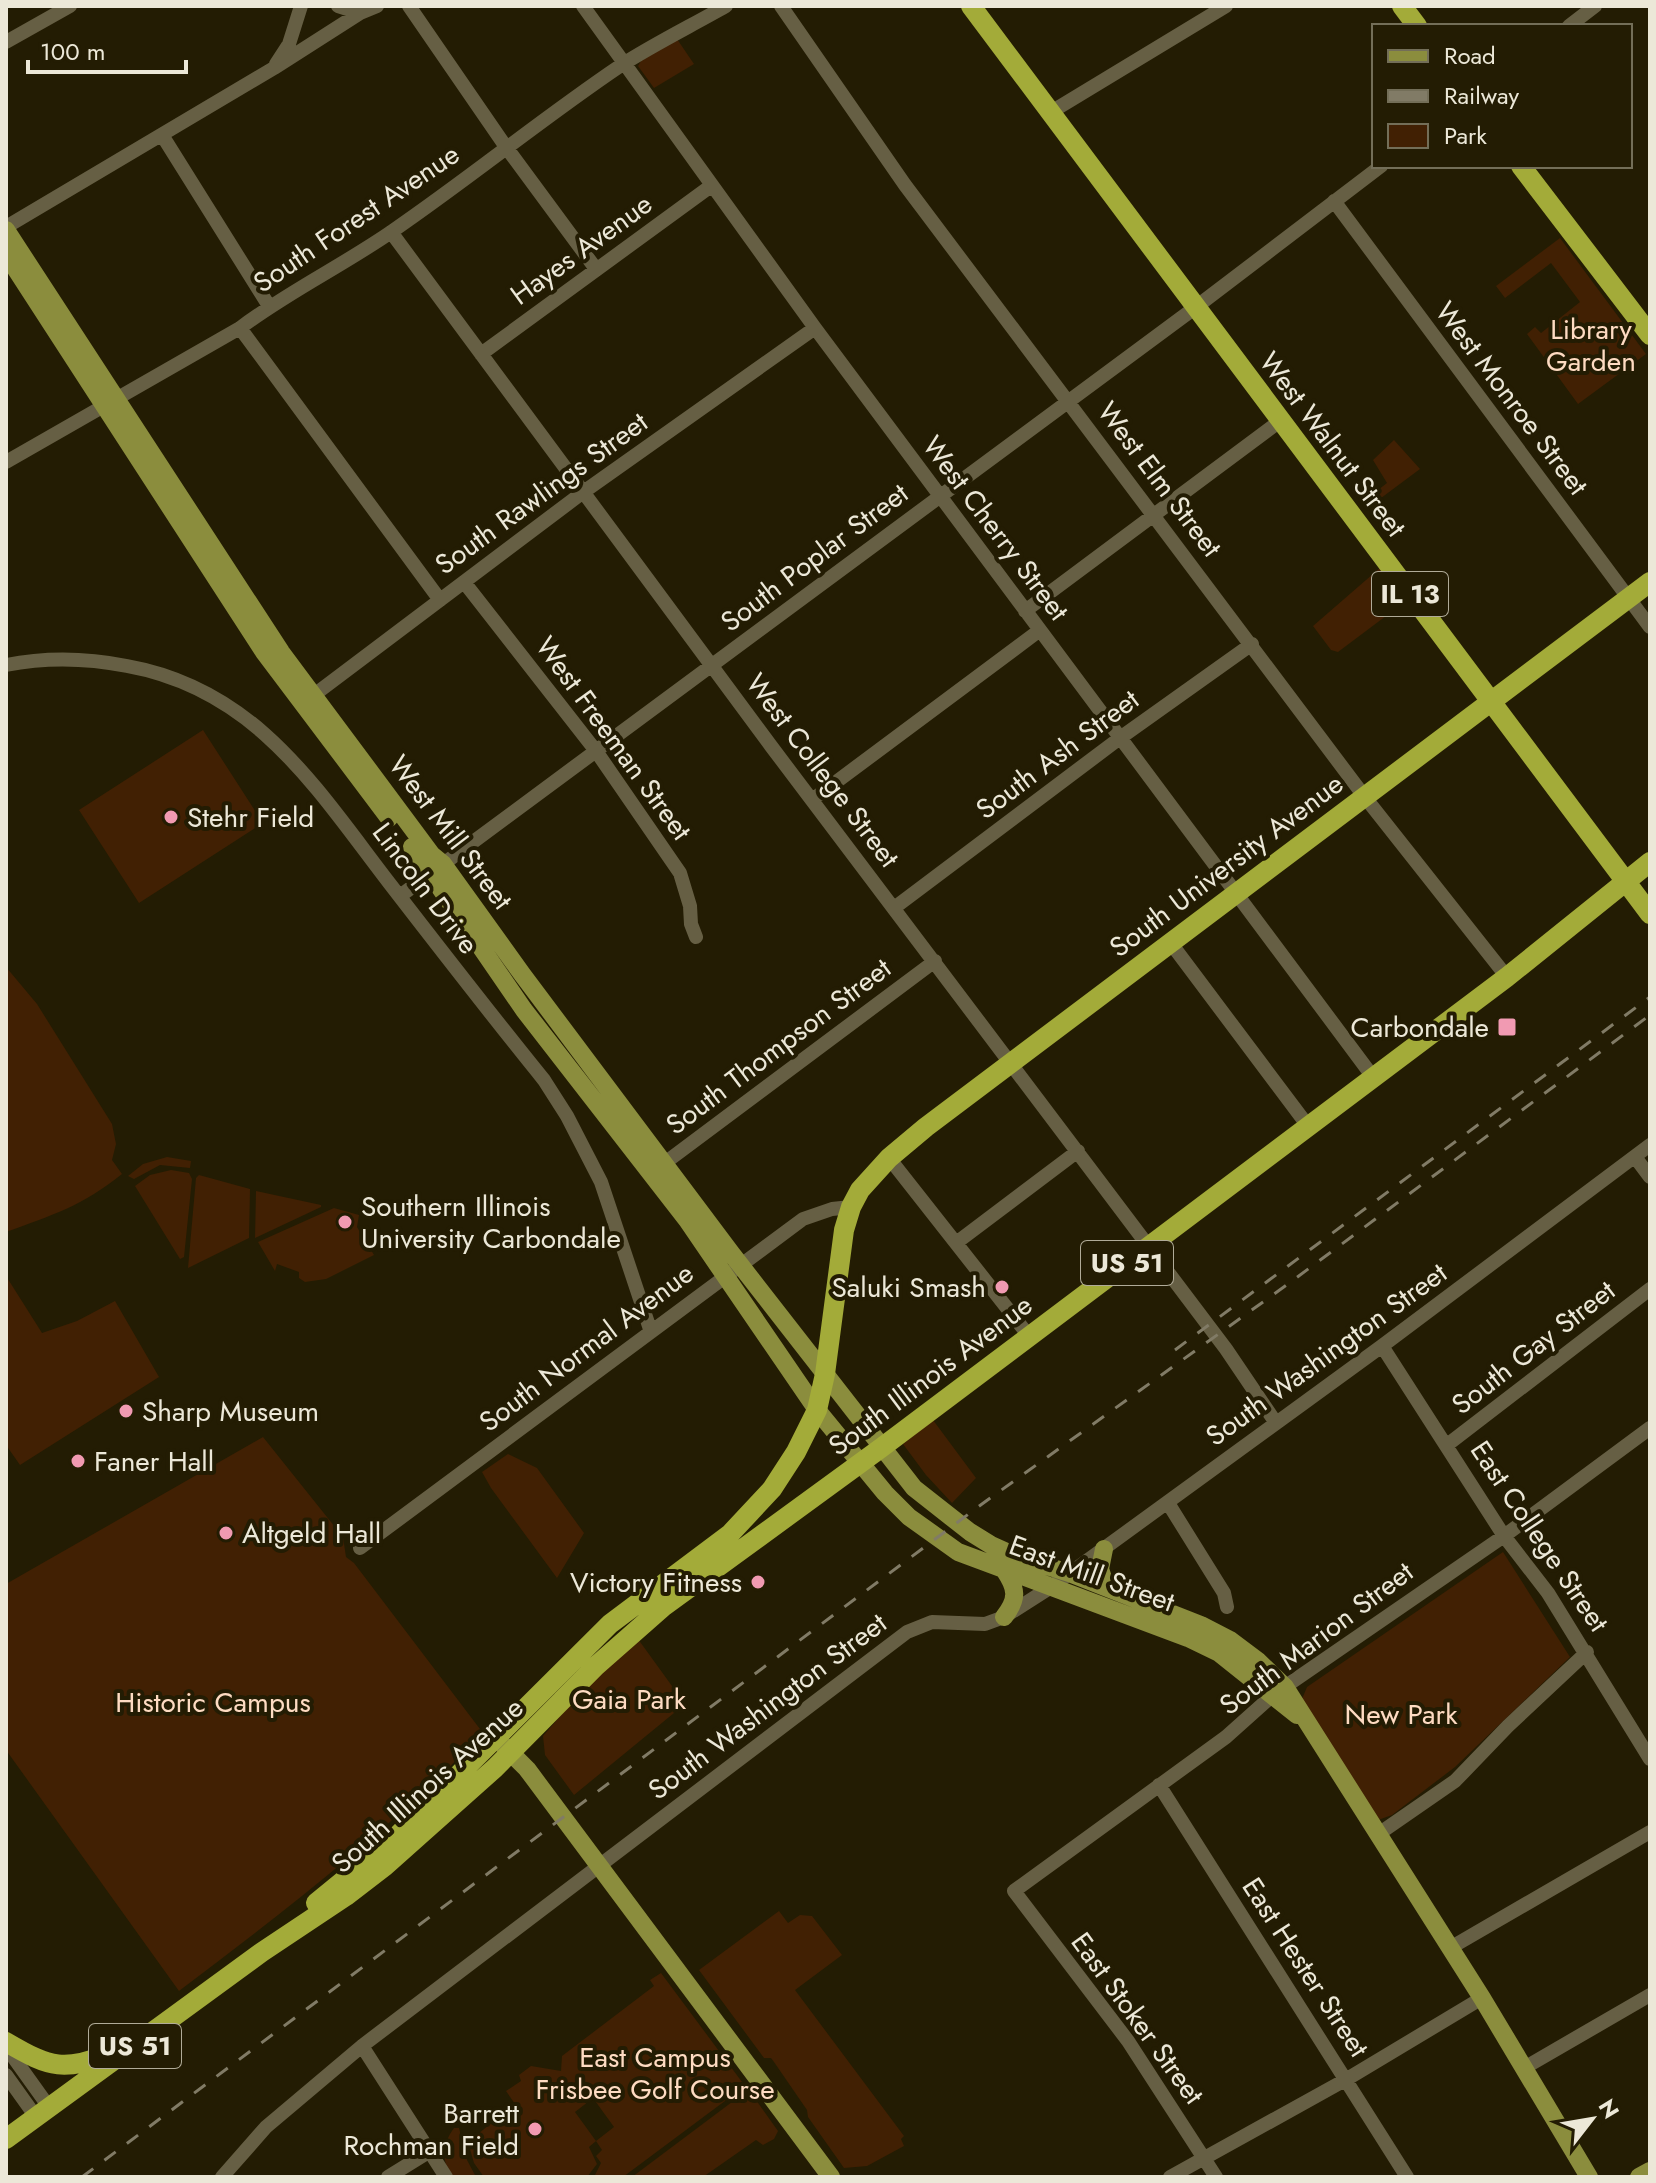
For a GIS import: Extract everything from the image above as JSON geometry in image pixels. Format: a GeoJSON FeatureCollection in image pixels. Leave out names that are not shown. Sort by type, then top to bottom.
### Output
{"type":"FeatureCollection","features":[{"type":"Feature","properties":{"kind":"highway","name":"West Walnut Street"},"geometry":{"type":"LineString","coordinates":[[971,6],[1650,914]]}},
{"type":"Feature","properties":{"kind":"highway"},"geometry":{"type":"LineString","coordinates":[[1402,6],[1416,24]]}},
{"type":"Feature","properties":{"kind":"highway"},"geometry":{"type":"LineString","coordinates":[[1523,168],[1650,335]]}},
{"type":"Feature","properties":{"kind":"highway","name":"South University Avenue"},"geometry":{"type":"LineString","coordinates":[[851,1207],[860,1190],[889,1158],[1011,1061],[1650,582]]}},
{"type":"Feature","properties":{"kind":"highway","name":"South Illinois Avenue"},"geometry":{"type":"LineString","coordinates":[[6,2139],[385,1866],[511,1753],[596,1666],[652,1616],[881,1448],[1507,977],[1650,862]]}},
{"type":"Feature","properties":{"kind":"highway","name":"South Illinois Avenue"},"geometry":{"type":"LineString","coordinates":[[262,1952],[393,1840],[610,1624],[730,1534],[758,1506],[796,1452],[817,1410],[825,1374],[844,1230],[851,1207]]}},
{"type":"Feature","properties":{"kind":"highway"},"geometry":{"type":"LineString","coordinates":[[6,2044],[40,2062],[75,2065],[139,2043]]}},
{"type":"Feature","properties":{"kind":"main road","name":"West Mill Street"},"geometry":{"type":"LineString","coordinates":[[8,240],[242,619],[437,868],[524,1010],[658,1169],[733,1270],[825,1374],[881,1448]]}},
{"type":"Feature","properties":{"kind":"main road","name":"West Mill Street"},"geometry":{"type":"LineString","coordinates":[[733,1270],[817,1410],[859,1464]]}},
{"type":"Feature","properties":{"kind":"main road","name":"East Mill Street"},"geometry":{"type":"LineString","coordinates":[[881,1448],[914,1488],[970,1532],[1018,1557],[1069,1573],[1201,1625],[1230,1640],[1258,1661],[1279,1691],[1311,1727],[1482,1998],[1589,2177]]}},
{"type":"Feature","properties":{"kind":"main road","name":"East Mill Street"},"geometry":{"type":"LineString","coordinates":[[859,1464],[909,1517],[958,1552],[1188,1638],[1219,1653],[1279,1691]]}},
{"type":"Feature","properties":{"kind":"main road"},"geometry":{"type":"LineString","coordinates":[[1104,1549],[1100,1569],[1106,1587]]}},
{"type":"Feature","properties":{"kind":"main road"},"geometry":{"type":"LineString","coordinates":[[1004,1617],[1016,1595],[1005,1571]]}},
{"type":"Feature","properties":{"kind":"main road"},"geometry":{"type":"LineString","coordinates":[[496,1738],[527,1769],[700,1997],[831,2177]]}},
{"type":"Feature","properties":{"kind":"main road"},"geometry":{"type":"LineString","coordinates":[[1639,2177],[1650,2171]]}},
{"type":"Feature","properties":{"kind":"street"},"geometry":{"type":"LineString","coordinates":[[6,42],[70,6]]}},
{"type":"Feature","properties":{"kind":"street"},"geometry":{"type":"LineString","coordinates":[[274,68],[289,44],[301,6]]}},
{"type":"Feature","properties":{"kind":"street"},"geometry":{"type":"LineString","coordinates":[[338,6],[360,13]]}},
{"type":"Feature","properties":{"kind":"street"},"geometry":{"type":"LineString","coordinates":[[8,240],[162,135],[360,13],[377,6]]}},
{"type":"Feature","properties":{"kind":"street"},"geometry":{"type":"LineString","coordinates":[[409,6],[506,147],[596,269]]}},
{"type":"Feature","properties":{"kind":"street","name":"West Cherry Street"},"geometry":{"type":"LineString","coordinates":[[583,6],[815,328],[1373,1077]]}},
{"type":"Feature","properties":{"kind":"street","name":"South Forest Avenue"},"geometry":{"type":"LineString","coordinates":[[6,462],[240,328],[269,306],[391,232],[624,63],[726,6]]}},
{"type":"Feature","properties":{"kind":"street","name":"West Elm Street"},"geometry":{"type":"LineString","coordinates":[[781,6],[905,185],[1364,796],[1507,977]]}},
{"type":"Feature","properties":{"kind":"street"},"geometry":{"type":"LineString","coordinates":[[1051,112],[1226,6]]}},
{"type":"Feature","properties":{"kind":"street"},"geometry":{"type":"LineString","coordinates":[[1572,24],[1595,6]]}},
{"type":"Feature","properties":{"kind":"street"},"geometry":{"type":"LineString","coordinates":[[162,135],[269,306]]}},
{"type":"Feature","properties":{"kind":"street","name":"South Poplar Street"},"geometry":{"type":"LineString","coordinates":[[400,896],[1196,307],[1378,168]]}},
{"type":"Feature","properties":{"kind":"street","name":"Hayes Avenue"},"geometry":{"type":"LineString","coordinates":[[481,354],[711,186]]}},
{"type":"Feature","properties":{"kind":"street","name":"West Monroe Street"},"geometry":{"type":"LineString","coordinates":[[1334,201],[1650,627]]}},
{"type":"Feature","properties":{"kind":"street","name":"West College Street"},"geometry":{"type":"LineString","coordinates":[[391,232],[582,493],[1216,1336],[1276,1423]]}},
{"type":"Feature","properties":{"kind":"street"},"geometry":{"type":"LineString","coordinates":[[240,328],[440,600]]}},
{"type":"Feature","properties":{"kind":"street","name":"South Rawlings Street"},"geometry":{"type":"LineString","coordinates":[[307,700],[582,493],[815,328]]}},
{"type":"Feature","properties":{"kind":"street"},"geometry":{"type":"LineString","coordinates":[[1025,611],[1280,421]]}},
{"type":"Feature","properties":{"kind":"street","name":"West Freeman Street"},"geometry":{"type":"LineString","coordinates":[[464,582],[596,751],[680,873],[696,937]]}},
{"type":"Feature","properties":{"kind":"street"},"geometry":{"type":"LineString","coordinates":[[812,800],[1040,630]]}},
{"type":"Feature","properties":{"kind":"street","name":"South Ash Street"},"geometry":{"type":"LineString","coordinates":[[894,908],[1120,738],[1252,644]]}},
{"type":"Feature","properties":{"kind":"street","name":"Lincoln Drive"},"geometry":{"type":"LineString","coordinates":[[6,665],[50,659],[107,662],[162,673],[217,698],[274,740],[302,770],[544,1080],[567,1116],[601,1182],[651,1332]]}},
{"type":"Feature","properties":{"kind":"street"},"geometry":{"type":"LineString","coordinates":[[1170,942],[1308,1126]]}},
{"type":"Feature","properties":{"kind":"street","name":"South Thompson Street"},"geometry":{"type":"LineString","coordinates":[[658,1169],[935,961]]}},
{"type":"Feature","properties":{"kind":"street","name":"South Washington Street"},"geometry":{"type":"LineString","coordinates":[[222,2177],[266,2127],[362,2046],[907,1632],[932,1622],[985,1624],[1004,1617],[1051,1587],[1382,1346],[1650,1145]]}},
{"type":"Feature","properties":{"kind":"street"},"geometry":{"type":"LineString","coordinates":[[956,1243],[1078,1151]]}},
{"type":"Feature","properties":{"kind":"street"},"geometry":{"type":"LineString","coordinates":[[1635,1157],[1650,1177]]}},
{"type":"Feature","properties":{"kind":"street"},"geometry":{"type":"LineString","coordinates":[[889,1158],[1029,1336]]}},
{"type":"Feature","properties":{"kind":"street","name":"South Normal Avenue"},"geometry":{"type":"LineString","coordinates":[[360,1548],[803,1219],[832,1209],[851,1207]]}},
{"type":"Feature","properties":{"kind":"street","name":"South Gay Street"},"geometry":{"type":"LineString","coordinates":[[1447,1445],[1650,1289]]}},
{"type":"Feature","properties":{"kind":"street","name":"East College Street"},"geometry":{"type":"LineString","coordinates":[[1382,1346],[1504,1536],[1548,1593],[1587,1652],[1650,1757]]}},
{"type":"Feature","properties":{"kind":"street","name":"South Marion Street"},"geometry":{"type":"LineString","coordinates":[[1014,1891],[1226,1737],[1279,1691],[1504,1536],[1650,1428]]}},
{"type":"Feature","properties":{"kind":"street"},"geometry":{"type":"LineString","coordinates":[[1168,1503],[1224,1593],[1227,1607]]}},
{"type":"Feature","properties":{"kind":"street"},"geometry":{"type":"LineString","coordinates":[[1377,1835],[1455,1781],[1587,1652]]}},
{"type":"Feature","properties":{"kind":"street","name":"East Hester Street"},"geometry":{"type":"LineString","coordinates":[[1159,1785],[1407,2177]]}},
{"type":"Feature","properties":{"kind":"street"},"geometry":{"type":"LineString","coordinates":[[1450,1948],[1650,1832]]}},
{"type":"Feature","properties":{"kind":"street","name":"East Stoker Street"},"geometry":{"type":"LineString","coordinates":[[1014,1891],[1128,2041],[1216,2177]]}},
{"type":"Feature","properties":{"kind":"street"},"geometry":{"type":"LineString","coordinates":[[1524,2068],[1650,1995]]}},
{"type":"Feature","properties":{"kind":"street"},"geometry":{"type":"LineString","coordinates":[[1170,2177],[1347,2079],[1482,1998]]}},
{"type":"Feature","properties":{"kind":"street"},"geometry":{"type":"LineString","coordinates":[[6,2044],[43,2112]]}},
{"type":"Feature","properties":{"kind":"street"},"geometry":{"type":"LineString","coordinates":[[362,2046],[446,2177]]}},
{"type":"Feature","properties":{"kind":"street"},"geometry":{"type":"LineString","coordinates":[[6,2075],[43,2112]]}},
{"type":"Feature","properties":{"kind":"street"},"geometry":{"type":"LineString","coordinates":[[388,2177],[430,2151]]}},
{"type":"Feature","properties":{"kind":"green space"},"geometry":{"type":"Polygon","coordinates":[[[677,39],[694,64],[654,88],[638,66],[641,61],[677,39]]]}},
{"type":"Feature","properties":{"kind":"green space","name":"Library Garden"},"geometry":{"type":"Polygon","coordinates":[[[1560,238],[1646,354],[1578,404],[1527,334],[1535,327],[1541,333],[1580,302],[1551,263],[1505,298],[1496,286],[1560,238]]]}},
{"type":"Feature","properties":{"kind":"green space"},"geometry":{"type":"Polygon","coordinates":[[[1394,440],[1420,469],[1369,507],[1355,488],[1359,485],[1369,497],[1387,483],[1373,460],[1394,440]]]}},
{"type":"Feature","properties":{"kind":"green space"},"geometry":{"type":"Polygon","coordinates":[[[1381,567],[1406,601],[1338,652],[1331,650],[1313,626],[1381,567]]]}},
{"type":"Feature","properties":{"kind":"green space","name":"Stehr Field"},"geometry":{"type":"Polygon","coordinates":[[[203,730],[263,823],[139,903],[79,810],[203,730]]]}},
{"type":"Feature","properties":{"kind":"green space"},"geometry":{"type":"Polygon","coordinates":[[[6,967],[37,1004],[112,1124],[116,1144],[112,1160],[122,1174],[80,1202],[6,1232],[6,967]]]}},
{"type":"Feature","properties":{"kind":"green space"},"geometry":{"type":"Polygon","coordinates":[[[167,1157],[191,1161],[190,1168],[160,1165],[134,1179],[128,1176],[143,1164],[167,1157]]]}},
{"type":"Feature","properties":{"kind":"green space"},"geometry":{"type":"Polygon","coordinates":[[[171,1170],[189,1173],[192,1179],[184,1257],[180,1259],[135,1186],[150,1175],[171,1170]]]}},
{"type":"Feature","properties":{"kind":"green space"},"geometry":{"type":"Polygon","coordinates":[[[199,1175],[250,1189],[249,1238],[188,1268],[196,1178],[199,1175]]]}},
{"type":"Feature","properties":{"kind":"green space"},"geometry":{"type":"Polygon","coordinates":[[[256,1191],[321,1205],[321,1207],[255,1238],[256,1191]]]}},
{"type":"Feature","properties":{"kind":"green space"},"geometry":{"type":"Polygon","coordinates":[[[334,1208],[359,1215],[357,1227],[374,1255],[326,1279],[305,1282],[299,1278],[299,1272],[277,1264],[275,1271],[258,1242],[334,1208]]]}},
{"type":"Feature","properties":{"kind":"green space"},"geometry":{"type":"Polygon","coordinates":[[[6,1276],[42,1333],[77,1321],[115,1301],[159,1377],[20,1465],[6,1445],[6,1276]]]}},
{"type":"Feature","properties":{"kind":"green space"},"geometry":{"type":"Polygon","coordinates":[[[933,1420],[976,1478],[952,1503],[903,1444],[933,1420]]]}},
{"type":"Feature","properties":{"kind":"green space","name":"Historic Campus"},"geometry":{"type":"Polygon","coordinates":[[[263,1437],[343,1537],[346,1557],[354,1563],[483,1733],[374,1836],[298,1900],[179,1991],[6,1750],[6,1584],[263,1437]]]}},
{"type":"Feature","properties":{"kind":"green space"},"geometry":{"type":"Polygon","coordinates":[[[508,1454],[537,1468],[584,1533],[557,1578],[482,1472],[508,1454]]]}},
{"type":"Feature","properties":{"kind":"green space","name":"New Park"},"geometry":{"type":"Polygon","coordinates":[[[1503,1552],[1570,1657],[1455,1767],[1392,1815],[1378,1820],[1302,1699],[1307,1687],[1503,1552]]]}},
{"type":"Feature","properties":{"kind":"green space","name":"Gaia Park"},"geometry":{"type":"Polygon","coordinates":[[[638,1639],[685,1704],[574,1795],[545,1755],[543,1736],[588,1684],[638,1639]]]}},
{"type":"Feature","properties":{"kind":"green space","name":"East Campus Frisbee Golf Course"},"geometry":{"type":"Polygon","coordinates":[[[779,1911],[788,1923],[800,1915],[812,1916],[842,1955],[795,1990],[904,2136],[901,2139],[904,2146],[867,2166],[844,2168],[774,2062],[771,2058],[764,2058],[699,1970],[779,1911]]]}},
{"type":"Feature","properties":{"kind":"green space","name":"East Campus Frisbee Golf Course"},"geometry":{"type":"Polygon","coordinates":[[[661,1973],[745,2086],[623,2177],[594,2177],[601,2163],[596,2156],[602,2150],[596,2141],[589,2147],[597,2164],[587,2177],[484,2177],[474,2163],[468,2142],[515,2104],[506,2091],[521,2081],[519,2075],[531,2066],[561,2071],[562,2056],[654,1986],[650,1980],[661,1973]],[[593,2098],[575,2112],[596,2141],[614,2127],[593,2098]]]}},
{"type":"Feature","properties":{"kind":"green space"},"geometry":{"type":"Polygon","coordinates":[[[744,2093],[751,2093],[778,2131],[774,2139],[763,2145],[756,2140],[703,2177],[632,2177],[744,2093]]]}},
{"type":"Feature","properties":{"kind":"green space","name":"East Campus Frisbee Golf Course"},"geometry":{"type":"Polygon","coordinates":[[[454,2128],[459,2128],[467,2160],[476,2177],[452,2177],[448,2171],[444,2152],[454,2128]]]}},
{"type":"Feature","properties":{"kind":"railway"},"geometry":{"type":"LineString","coordinates":[[1175,1350],[1650,997]]}},
{"type":"Feature","properties":{"kind":"railway"},"geometry":{"type":"LineString","coordinates":[[82,2177],[982,1504],[1288,1284],[1650,1015]]}},
{"type":"Feature","properties":{"kind":"place","name":"Stehr Field"},"geometry":{"type":"Point","coordinates":[171,817]}},
{"type":"Feature","properties":{"kind":"place","name":"Carbondale"},"geometry":{"type":"Point","coordinates":[1507,1027]}},
{"type":"Feature","properties":{"kind":"place","name":"Southern Illinois University Carbondale"},"geometry":{"type":"Point","coordinates":[345,1222]}},
{"type":"Feature","properties":{"kind":"place","name":"Saluki Smash"},"geometry":{"type":"Point","coordinates":[1002,1287]}},
{"type":"Feature","properties":{"kind":"place","name":"Sharp Museum"},"geometry":{"type":"Point","coordinates":[126,1411]}},
{"type":"Feature","properties":{"kind":"place","name":"Faner Hall"},"geometry":{"type":"Point","coordinates":[78,1461]}},
{"type":"Feature","properties":{"kind":"place","name":"Altgeld Hall"},"geometry":{"type":"Point","coordinates":[226,1533]}},
{"type":"Feature","properties":{"kind":"place","name":"Victory Fitness"},"geometry":{"type":"Point","coordinates":[758,1582]}},
{"type":"Feature","properties":{"kind":"place","name":"Barrett Rochman Field"},"geometry":{"type":"Point","coordinates":[535,2129]}}]}
